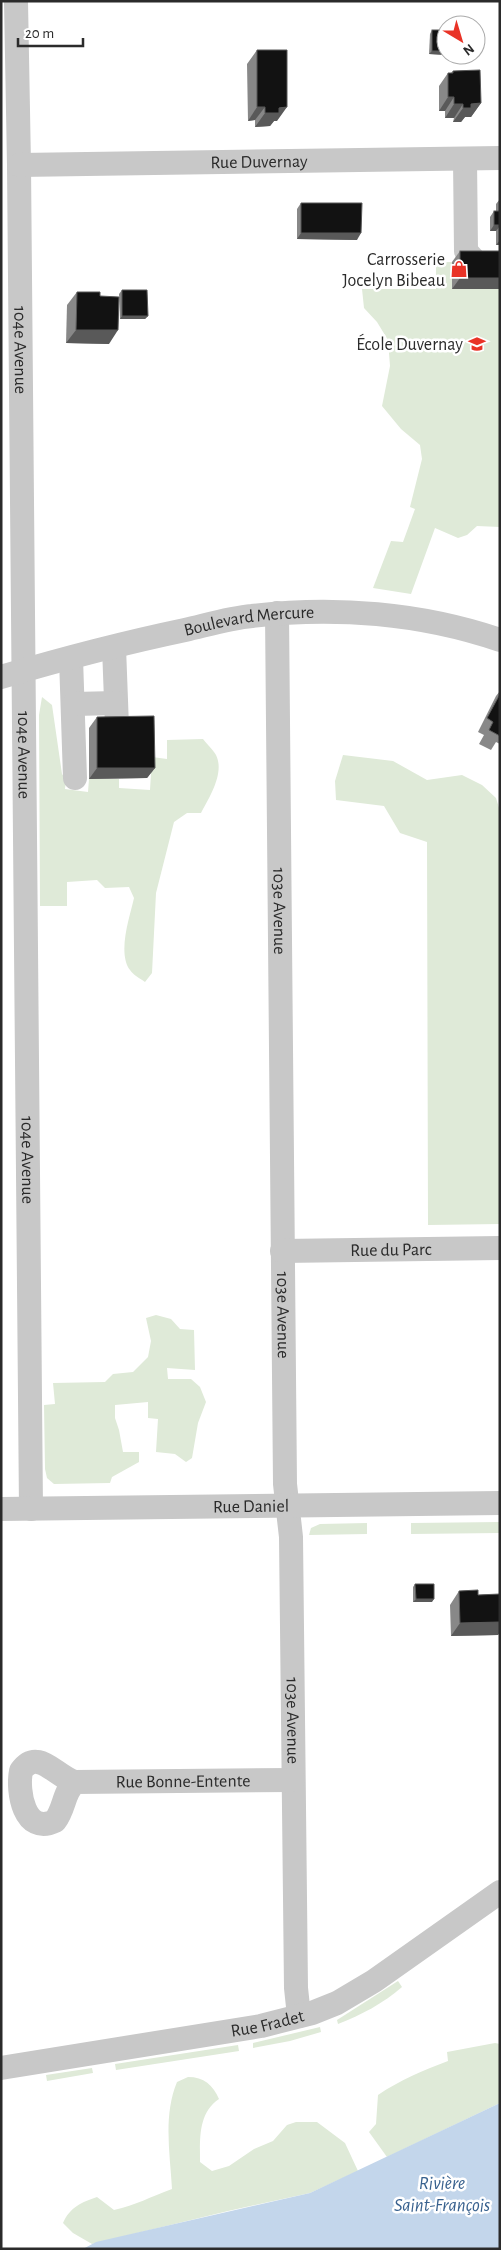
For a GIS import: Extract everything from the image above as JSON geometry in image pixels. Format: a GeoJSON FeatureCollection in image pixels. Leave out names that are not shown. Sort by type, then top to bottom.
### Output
{"type":"FeatureCollection","features":[{"type":"Feature","properties":{"kind":"street","name":"104e Avenue"},"geometry":{"type":"LineString","coordinates":[[16,1],[19,165],[12,674],[31,1509]]}},
{"type":"Feature","properties":{"kind":"street","name":"Rue Duvernay"},"geometry":{"type":"LineString","coordinates":[[19,165],[500,158]]}},
{"type":"Feature","properties":{"kind":"street"},"geometry":{"type":"LineString","coordinates":[[465,159],[466,251],[476,262]]}},
{"type":"Feature","properties":{"kind":"street","name":"Boulevard Mercure"},"geometry":{"type":"LineString","coordinates":[[12,674],[114,646],[250,616],[277,614],[339,612],[398,617],[464,630],[500,640]]}},
{"type":"Feature","properties":{"kind":"street","name":"103e Avenue"},"geometry":{"type":"LineString","coordinates":[[277,614],[285,1473],[291,1537],[296,1995],[300,2016]]}},
{"type":"Feature","properties":{"kind":"street"},"geometry":{"type":"LineString","coordinates":[[114,646],[117,728]]}},
{"type":"Feature","properties":{"kind":"street"},"geometry":{"type":"LineString","coordinates":[[71,658],[75,778]]}},
{"type":"Feature","properties":{"kind":"street"},"geometry":{"type":"LineString","coordinates":[[74,704],[116,703]]}},
{"type":"Feature","properties":{"kind":"street","name":"Rue du Parc"},"geometry":{"type":"LineString","coordinates":[[282,1251],[500,1248]]}},
{"type":"Feature","properties":{"kind":"street","name":"Rue Daniel"},"geometry":{"type":"LineString","coordinates":[[1,1508],[500,1503]]}},
{"type":"Feature","properties":{"kind":"street","name":"Rue Bonne-Entente"},"geometry":{"type":"LineString","coordinates":[[75,1782],[293,1780]]}},
{"type":"Feature","properties":{"kind":"street","name":"Rue Fradet"},"geometry":{"type":"LineString","coordinates":[[1,2068],[260,2026],[300,2016],[337,2003],[362,1989],[500,1892]]}},
{"type":"Feature","properties":{"kind":"green space"},"geometry":{"type":"Polygon","coordinates":[[[436,262],[452,262],[453,289],[500,289],[500,527],[477,526],[467,535],[458,538],[435,528],[411,594],[373,588],[391,541],[403,542],[415,509],[410,507],[422,459],[420,445],[401,429],[382,406],[390,366],[388,340],[377,322],[364,308],[362,289],[436,289],[436,262]]]}},
{"type":"Feature","properties":{"kind":"green space"},"geometry":{"type":"Polygon","coordinates":[[[42,697],[52,705],[62,774],[66,780],[65,789],[88,792],[89,779],[119,779],[119,788],[150,790],[152,757],[167,759],[167,740],[203,739],[216,755],[219,770],[212,793],[201,813],[187,813],[174,822],[156,893],[152,973],[145,982],[130,970],[126,963],[124,944],[134,898],[129,887],[105,888],[97,880],[67,882],[67,906],[40,906],[39,715],[42,697]]]}},
{"type":"Feature","properties":{"kind":"green space"},"geometry":{"type":"Polygon","coordinates":[[[343,755],[393,761],[427,780],[462,775],[482,785],[496,798],[500,811],[500,1224],[428,1225],[427,842],[400,833],[384,806],[336,800],[335,781],[343,755]]]}},
{"type":"Feature","properties":{"kind":"green space"},"geometry":{"type":"Polygon","coordinates":[[[156,1315],[171,1319],[180,1329],[194,1330],[195,1370],[167,1368],[168,1379],[191,1379],[200,1387],[206,1402],[198,1423],[192,1458],[186,1462],[175,1454],[156,1452],[158,1419],[148,1418],[148,1402],[115,1405],[115,1418],[123,1452],[139,1452],[139,1462],[112,1477],[110,1483],[54,1484],[47,1478],[45,1469],[44,1405],[55,1404],[53,1383],[105,1382],[113,1374],[133,1372],[148,1357],[151,1341],[146,1318],[156,1315]]]}},
{"type":"Feature","properties":{"kind":"green space"},"geometry":{"type":"Polygon","coordinates":[[[500,1522],[500,1533],[411,1534],[411,1523],[500,1522]]]}},
{"type":"Feature","properties":{"kind":"green space"},"geometry":{"type":"Polygon","coordinates":[[[367,1523],[367,1534],[309,1535],[311,1528],[320,1524],[367,1523]]]}},
{"type":"Feature","properties":{"kind":"green space"},"geometry":{"type":"Polygon","coordinates":[[[398,1981],[402,1987],[388,1998],[364,2013],[338,2024],[337,2020],[398,1981]]]}},
{"type":"Feature","properties":{"kind":"green space"},"geometry":{"type":"Polygon","coordinates":[[[320,2027],[321,2032],[290,2041],[253,2048],[253,2043],[320,2027]]]}},
{"type":"Feature","properties":{"kind":"green space"},"geometry":{"type":"Polygon","coordinates":[[[495,2043],[500,2044],[500,2103],[387,2157],[369,2132],[376,2124],[378,2095],[412,2076],[448,2061],[447,2052],[495,2043]]]}},
{"type":"Feature","properties":{"kind":"green space"},"geometry":{"type":"Polygon","coordinates":[[[238,2045],[239,2051],[116,2070],[115,2064],[238,2045]]]}},
{"type":"Feature","properties":{"kind":"green space"},"geometry":{"type":"Polygon","coordinates":[[[92,2068],[93,2073],[47,2081],[46,2075],[92,2068]]]}},
{"type":"Feature","properties":{"kind":"green space"},"geometry":{"type":"Polygon","coordinates":[[[188,2077],[203,2080],[214,2090],[219,2099],[207,2112],[200,2136],[200,2162],[212,2171],[229,2166],[254,2149],[273,2141],[287,2125],[296,2122],[317,2122],[345,2143],[358,2171],[310,2193],[92,2244],[73,2233],[63,2223],[73,2209],[86,2201],[97,2197],[114,2210],[172,2189],[168,2135],[170,2108],[177,2082],[188,2077]]]}},
{"type":"Feature","properties":{"kind":"water","name":"Rivière Saint-François"},"geometry":{"type":"Polygon","coordinates":[[[500,2103],[500,2249],[83,2249],[96,2242],[310,2193],[500,2103]]]}},
{"type":"Feature","properties":{"kind":"building"},"geometry":{"type":"Polygon","coordinates":[[[432,30],[436,30],[436,51],[432,51],[432,30]]]}},
{"type":"Feature","properties":{"kind":"building"},"geometry":{"type":"Polygon","coordinates":[[[257,50],[287,50],[287,107],[279,108],[279,113],[265,113],[265,107],[257,107],[257,50]]]}},
{"type":"Feature","properties":{"kind":"building"},"geometry":{"type":"Polygon","coordinates":[[[480,70],[481,103],[471,104],[471,108],[463,108],[463,104],[454,104],[454,97],[448,97],[448,73],[453,73],[453,71],[480,70]]]}},
{"type":"Feature","properties":{"kind":"building"},"geometry":{"type":"Polygon","coordinates":[[[301,203],[362,203],[361,233],[301,233],[301,203]]]}},
{"type":"Feature","properties":{"kind":"building"},"geometry":{"type":"Polygon","coordinates":[[[494,211],[500,211],[500,225],[494,225],[494,211]]]}},
{"type":"Feature","properties":{"kind":"building"},"geometry":{"type":"Polygon","coordinates":[[[460,251],[500,251],[500,278],[460,278],[460,251]]]}},
{"type":"Feature","properties":{"kind":"building"},"geometry":{"type":"Polygon","coordinates":[[[122,290],[147,290],[148,316],[122,316],[122,290]]]}},
{"type":"Feature","properties":{"kind":"building"},"geometry":{"type":"Polygon","coordinates":[[[77,292],[100,292],[100,296],[119,297],[118,330],[76,330],[77,292]]]}},
{"type":"Feature","properties":{"kind":"building"},"geometry":{"type":"Polygon","coordinates":[[[500,694],[500,736],[489,730],[493,722],[487,718],[500,694]]]}},
{"type":"Feature","properties":{"kind":"building"},"geometry":{"type":"Polygon","coordinates":[[[154,716],[155,768],[97,768],[97,717],[154,716]]]}},
{"type":"Feature","properties":{"kind":"building"},"geometry":{"type":"Polygon","coordinates":[[[415,1584],[434,1584],[434,1599],[416,1599],[415,1584]]]}},
{"type":"Feature","properties":{"kind":"building"},"geometry":{"type":"Polygon","coordinates":[[[478,1590],[478,1595],[500,1594],[500,1622],[460,1623],[459,1591],[478,1590]]]}},
{"type":"Feature","properties":{"kind":"place","name":"Carrosserie Jocelyn Bibeau"},"geometry":{"type":"Point","coordinates":[459,269]}},
{"type":"Feature","properties":{"kind":"place","name":"École Duvernay"},"geometry":{"type":"Point","coordinates":[477,344]}}]}
